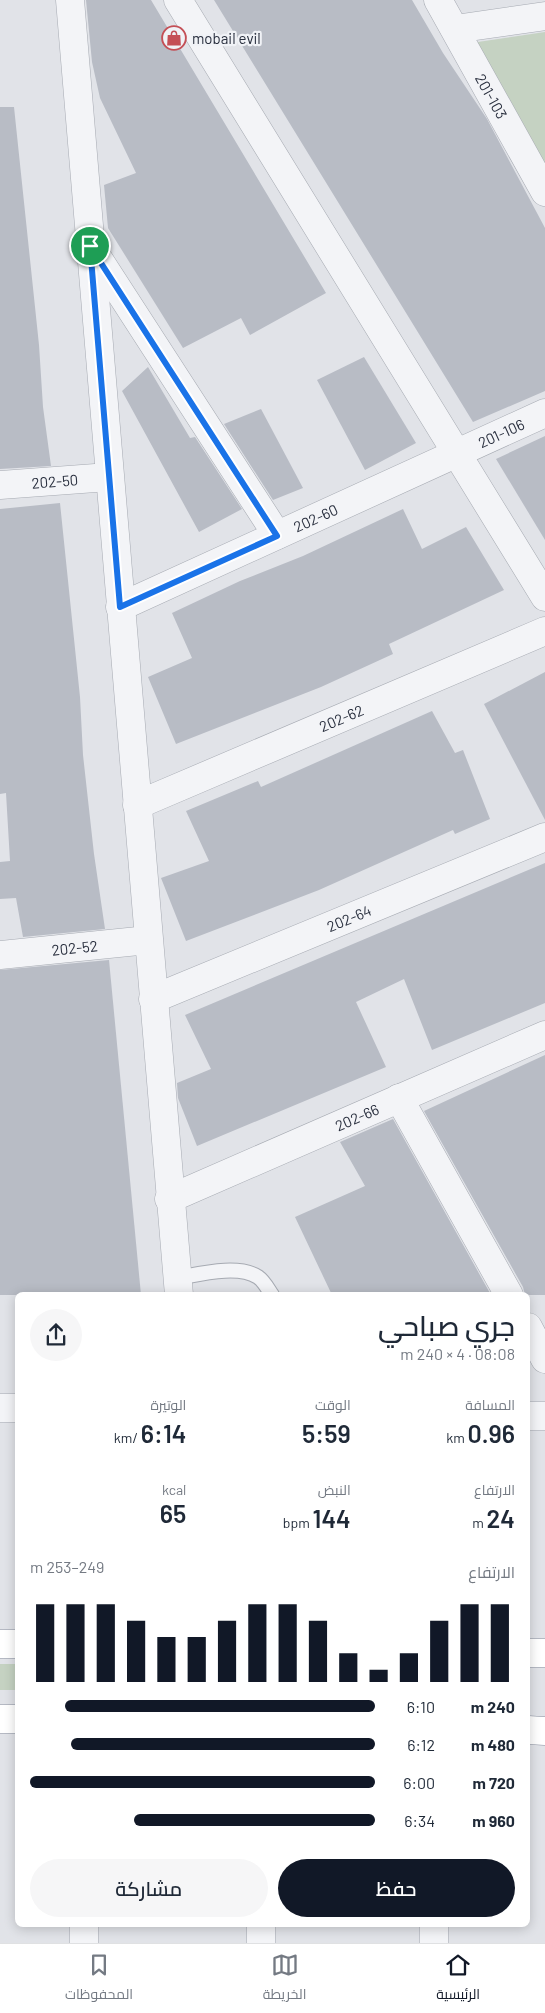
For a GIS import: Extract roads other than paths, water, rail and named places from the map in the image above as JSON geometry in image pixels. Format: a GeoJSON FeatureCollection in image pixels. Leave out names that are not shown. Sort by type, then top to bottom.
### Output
{"type":"FeatureCollection","features":[{"type":"Feature","properties":{"kind":"highway"},"geometry":{"type":"LineString","coordinates":[[0,1644],[15,1644]]}},
{"type":"Feature","properties":{"kind":"highway"},"geometry":{"type":"LineString","coordinates":[[530,1653],[545,1653]]}},
{"type":"Feature","properties":{"kind":"highway"},"geometry":{"type":"LineString","coordinates":[[0,1719],[15,1719]]}},
{"type":"Feature","properties":{"kind":"highway"},"geometry":{"type":"LineString","coordinates":[[530,1730],[545,1731]]}},
{"type":"Feature","properties":{"kind":"street"},"geometry":{"type":"LineString","coordinates":[[70,0],[178,1286]]}},
{"type":"Feature","properties":{"kind":"street"},"geometry":{"type":"LineString","coordinates":[[178,0],[545,597]]}},
{"type":"Feature","properties":{"kind":"street","name":"201-103"},"geometry":{"type":"LineString","coordinates":[[438,0],[545,192]]}},
{"type":"Feature","properties":{"kind":"street"},"geometry":{"type":"LineString","coordinates":[[455,29],[545,16]]}},
{"type":"Feature","properties":{"kind":"street"},"geometry":{"type":"LineString","coordinates":[[90,246],[277,536]]}},
{"type":"Feature","properties":{"kind":"street","name":"201-106"},"geometry":{"type":"LineString","coordinates":[[457,454],[545,413]]}},
{"type":"Feature","properties":{"kind":"street","name":"202-60"},"geometry":{"type":"LineString","coordinates":[[120,607],[457,454]]}},
{"type":"Feature","properties":{"kind":"street","name":"202-50"},"geometry":{"type":"LineString","coordinates":[[0,485],[110,477]]}},
{"type":"Feature","properties":{"kind":"street","name":"202-62"},"geometry":{"type":"LineString","coordinates":[[137,805],[545,631]]}},
{"type":"Feature","properties":{"kind":"street","name":"202-64"},"geometry":{"type":"LineString","coordinates":[[153,999],[545,837]]}},
{"type":"Feature","properties":{"kind":"street","name":"202-52"},"geometry":{"type":"LineString","coordinates":[[0,955],[148,940]]}},
{"type":"Feature","properties":{"kind":"street","name":"202-66"},"geometry":{"type":"LineString","coordinates":[[170,1199],[545,1035]]}},
{"type":"Feature","properties":{"kind":"street"},"geometry":{"type":"LineString","coordinates":[[399,1098],[507,1292]]}},
{"type":"Feature","properties":{"kind":"street"},"geometry":{"type":"LineString","coordinates":[[530,1332],[545,1359]]}},
{"type":"Feature","properties":{"kind":"street"},"geometry":{"type":"LineString","coordinates":[[0,1408],[15,1408]]}},
{"type":"Feature","properties":{"kind":"street"},"geometry":{"type":"LineString","coordinates":[[530,1416],[545,1416]]}},
{"type":"Feature","properties":{"kind":"street"},"geometry":{"type":"LineString","coordinates":[[84,1927],[84,1943]]}},
{"type":"Feature","properties":{"kind":"street"},"geometry":{"type":"LineString","coordinates":[[261,1927],[261,1943]]}},
{"type":"Feature","properties":{"kind":"street"},"geometry":{"type":"LineString","coordinates":[[434,1927],[434,1943]]}},
{"type":"Feature","properties":{"kind":"lane"},"geometry":{"type":"LineString","coordinates":[[178,1286],[221,1271],[249,1272],[260,1278],[270,1292]]}},
{"type":"Feature","properties":{"kind":"place","name":"mobail evil"},"geometry":{"type":"Point","coordinates":[174,38]}}]}
